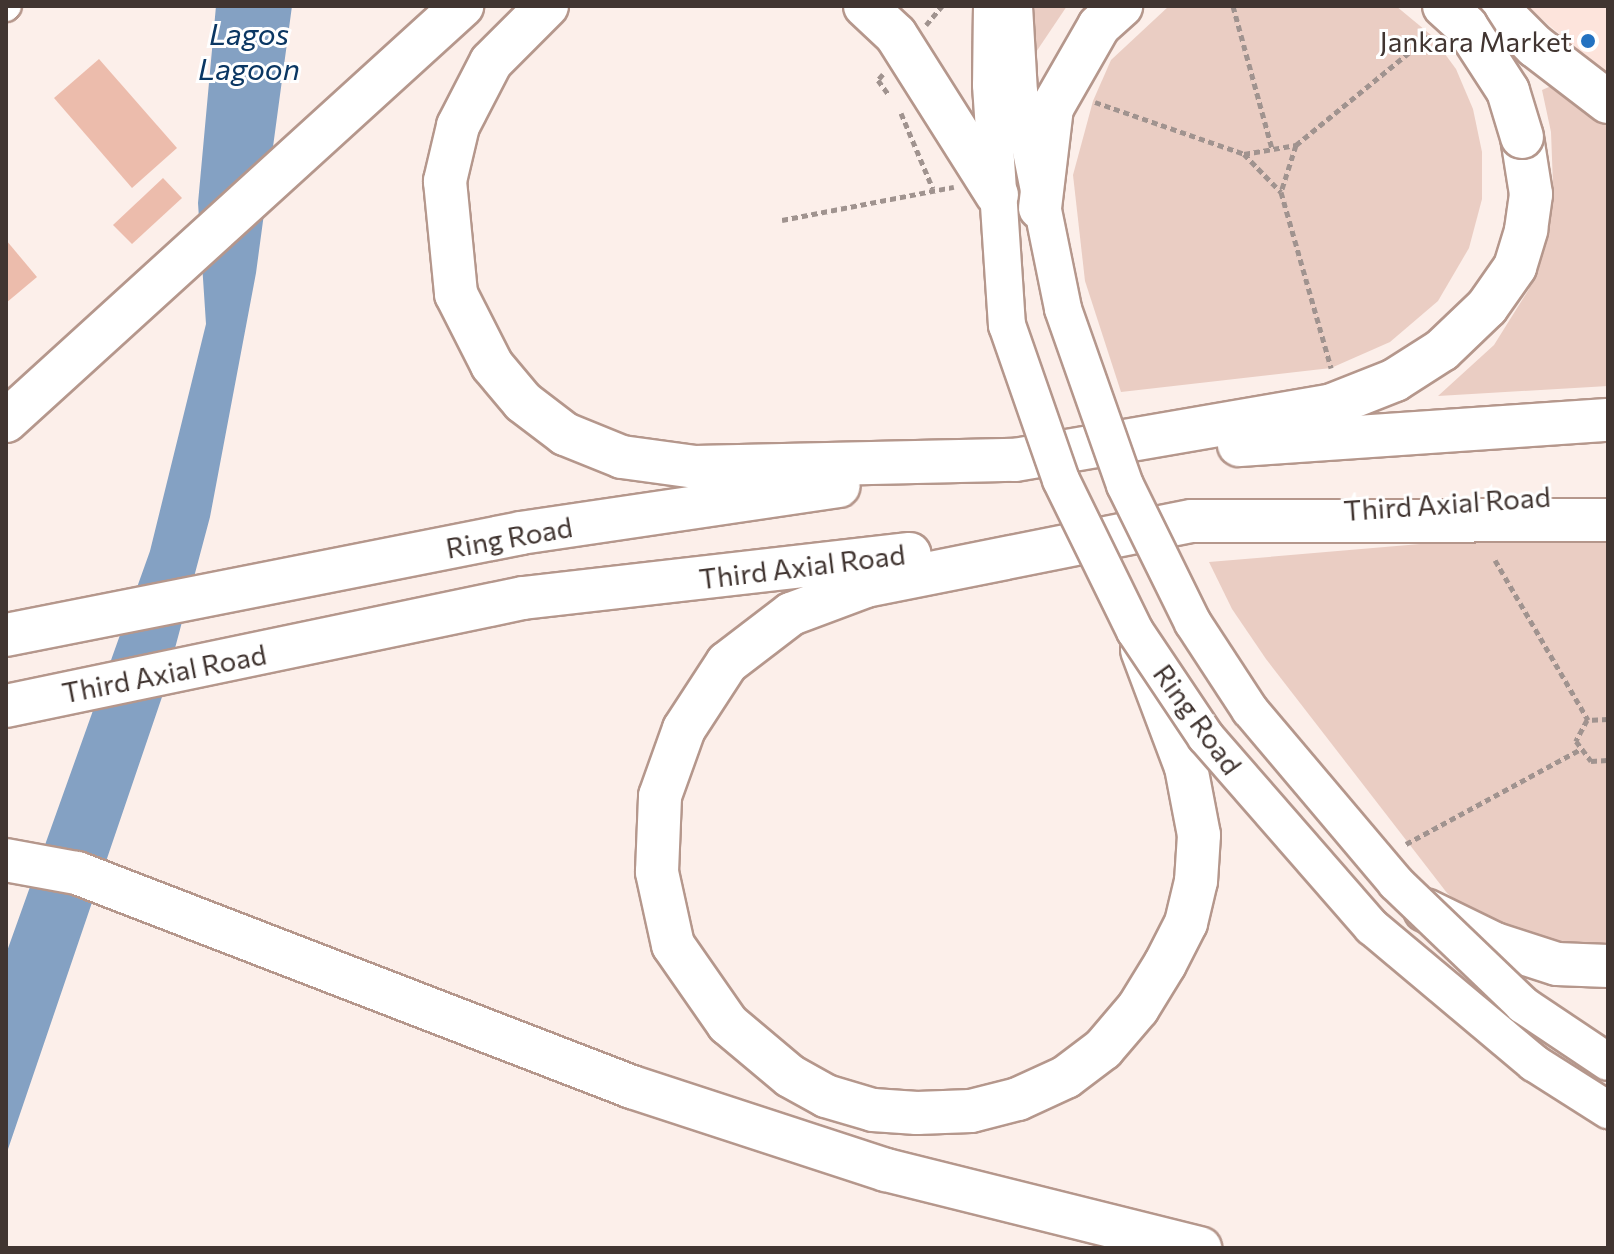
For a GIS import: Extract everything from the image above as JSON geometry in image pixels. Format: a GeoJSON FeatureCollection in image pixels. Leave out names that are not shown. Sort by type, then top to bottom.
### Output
{"type":"FeatureCollection","features":[{"type":"Feature","properties":{"kind":"highway"},"geometry":{"type":"LineString","coordinates":[[6,421],[462,6]]}},
{"type":"Feature","properties":{"kind":"highway"},"geometry":{"type":"LineString","coordinates":[[547,6],[491,62],[458,126],[445,181],[456,294],[492,365],[523,402],[565,434],[622,457],[695,467],[1015,460],[1608,420]]}},
{"type":"Feature","properties":{"kind":"highway"},"geometry":{"type":"LineString","coordinates":[[865,6],[896,35],[997,195]]}},
{"type":"Feature","properties":{"kind":"highway"},"geometry":{"type":"LineString","coordinates":[[1040,208],[1052,108],[1099,26],[1121,6]]}},
{"type":"Feature","properties":{"kind":"highway"},"geometry":{"type":"LineString","coordinates":[[1495,6],[1535,46],[1608,102]]}},
{"type":"Feature","properties":{"kind":"highway"},"geometry":{"type":"LineString","coordinates":[[1015,460],[1332,405],[1395,380],[1442,350],[1487,307],[1515,267],[1531,194],[1522,137],[1508,91],[1466,26],[1438,20]]}},
{"type":"Feature","properties":{"kind":"highway","name":"Ring Road"},"geometry":{"type":"LineString","coordinates":[[6,635],[521,533],[1015,460]]}},
{"type":"Feature","properties":{"kind":"highway","name":"Third Axial Road"},"geometry":{"type":"LineString","coordinates":[[6,706],[523,598],[1192,521],[1608,492]]}},
{"type":"Feature","properties":{"kind":"highway"},"geometry":{"type":"LineString","coordinates":[[1135,631],[1186,767],[1199,835],[1196,881],[1186,923],[1165,964],[1138,1008],[1103,1049],[1066,1077],[1018,1099],[971,1111],[873,1110],[826,1096],[790,1076],[728,1024],[673,945],[657,872],[660,796],[684,729],[727,663],[791,614],[866,586],[1192,521],[1608,520]]}},
{"type":"Feature","properties":{"kind":"highway"},"geometry":{"type":"LineString","coordinates":[[6,860],[77,873],[375,984],[632,1087],[886,1170],[1200,1248]]}},
{"type":"Feature","properties":{"kind":"highway"},"geometry":{"type":"LineString","coordinates":[[1425,910],[1495,944],[1557,964],[1608,966]]}},
{"type":"Feature","properties":{"kind":"main road","name":"Ring Road"},"geometry":{"type":"LineString","coordinates":[[992,6],[997,195],[1007,325],[1061,480],[1135,631],[1206,737],[1372,927],[1534,1063],[1608,1110]]}},
{"type":"Feature","properties":{"kind":"main road","name":"Ring Road"},"geometry":{"type":"LineString","coordinates":[[1014,6],[1019,92],[1040,208],[1063,309],[1125,485],[1193,623],[1250,710],[1317,795],[1425,910],[1523,1005],[1608,1062]]}},
{"type":"Feature","properties":{"kind":"path"},"geometry":{"type":"LineString","coordinates":[[1233,6],[1272,149]]}},
{"type":"Feature","properties":{"kind":"path"},"geometry":{"type":"LineString","coordinates":[[1281,192],[1296,145],[1438,20]]}},
{"type":"Feature","properties":{"kind":"path"},"geometry":{"type":"LineString","coordinates":[[1081,97],[1244,154],[1281,192],[1331,368]]}},
{"type":"Feature","properties":{"kind":"path"},"geometry":{"type":"LineString","coordinates":[[1244,154],[1296,145]]}},
{"type":"Feature","properties":{"kind":"path"},"geometry":{"type":"LineString","coordinates":[[1495,560],[1588,720]]}},
{"type":"Feature","properties":{"kind":"path"},"geometry":{"type":"LineString","coordinates":[[1608,719],[1588,720],[1577,733],[1579,750],[1591,761],[1608,760]]}},
{"type":"Feature","properties":{"kind":"path"},"geometry":{"type":"LineString","coordinates":[[1406,844],[1579,750]]}},
{"type":"Feature","properties":{"kind":"shaded area"},"geometry":{"type":"Polygon","coordinates":[[[1035,6],[1067,6],[1030,61],[1035,6]]]}},
{"type":"Feature","properties":{"kind":"shaded area"},"geometry":{"type":"Polygon","coordinates":[[[1169,6],[1396,6],[1431,35],[1456,69],[1473,109],[1482,152],[1482,199],[1469,248],[1438,301],[1390,342],[1331,368],[1121,392],[1085,281],[1073,175],[1093,101],[1111,60],[1169,6]]]}},
{"type":"Feature","properties":{"kind":"shaded area","name":"Jankara Market"},"geometry":{"type":"Polygon","coordinates":[[[1527,6],[1608,6],[1608,76],[1527,6]]]}},
{"type":"Feature","properties":{"kind":"shaded area"},"geometry":{"type":"Polygon","coordinates":[[[1558,83],[1608,120],[1608,386],[1438,396],[1494,345],[1529,289],[1553,185],[1551,132],[1542,90],[1558,83]]]}},
{"type":"Feature","properties":{"kind":"shaded area"},"geometry":{"type":"Polygon","coordinates":[[[1551,533],[1608,535],[1608,952],[1550,948],[1469,912],[1447,893],[1266,659],[1232,609],[1209,562],[1551,533]]]}},
{"type":"Feature","properties":{"kind":"water","name":"Lagos Lagoon"},"geometry":{"type":"Polygon","coordinates":[[[216,6],[292,6],[256,273],[210,517],[162,697],[6,1155],[6,954],[150,551],[206,324],[198,203],[216,6]]]}},
{"type":"Feature","properties":{"kind":"building"},"geometry":{"type":"Polygon","coordinates":[[[99,59],[177,148],[132,188],[54,98],[99,59]]]}},
{"type":"Feature","properties":{"kind":"building"},"geometry":{"type":"Polygon","coordinates":[[[163,178],[182,198],[132,244],[113,225],[163,178]]]}},
{"type":"Feature","properties":{"kind":"building"},"geometry":{"type":"Polygon","coordinates":[[[6,240],[37,277],[6,303],[6,240]]]}},
{"type":"Feature","properties":{"kind":"place","name":"Jankara Market"},"geometry":{"type":"Point","coordinates":[1588,41]}}]}
